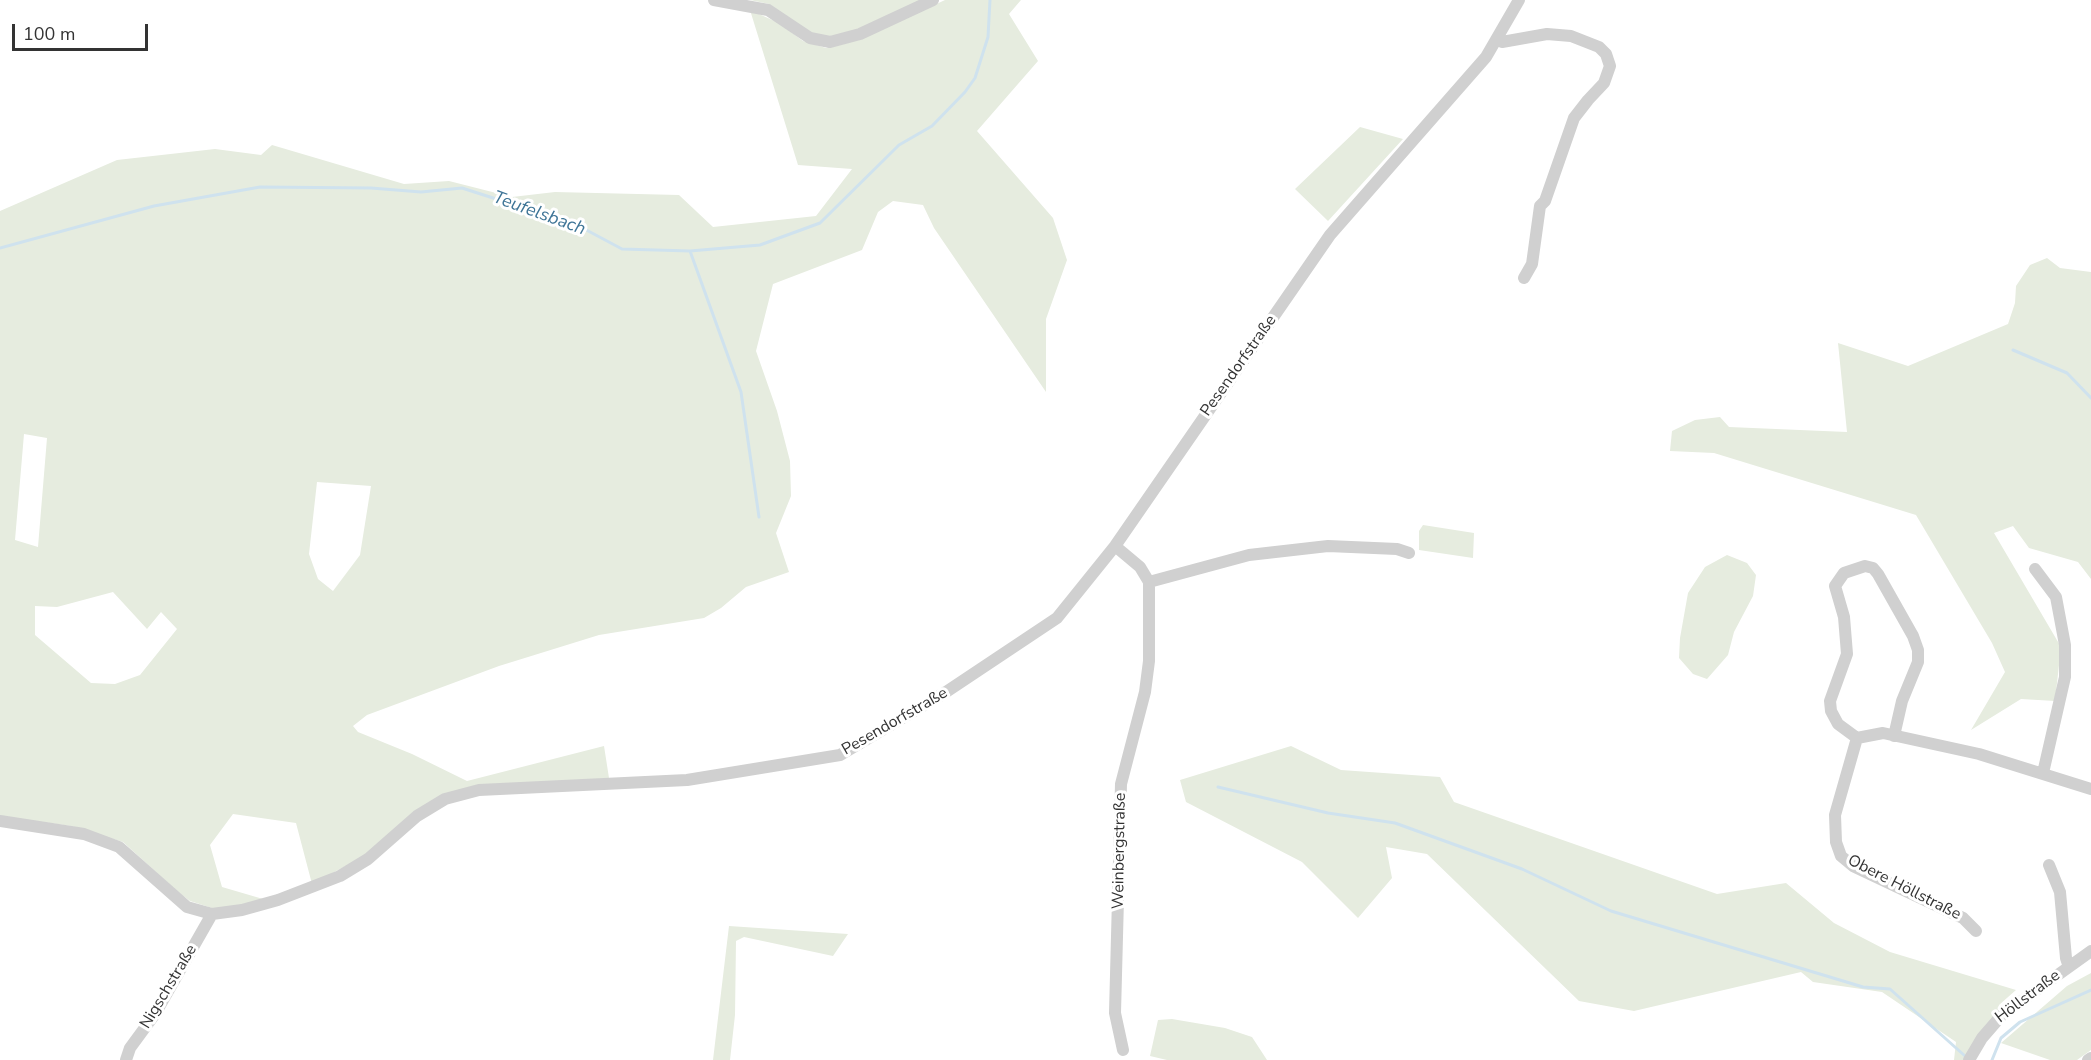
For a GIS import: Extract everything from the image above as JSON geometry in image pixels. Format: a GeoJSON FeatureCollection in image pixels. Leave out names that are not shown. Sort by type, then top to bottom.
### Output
{"type":"FeatureCollection","features":[{"type":"Feature","properties":{"kind":"street"},"geometry":{"type":"LineString","coordinates":[[714,0],[768,10],[810,38],[830,42],[860,34],[933,0]]}},
{"type":"Feature","properties":{"kind":"street","name":"Pesendorfstraße"},"geometry":{"type":"LineString","coordinates":[[0,821],[84,834],[119,846],[187,907],[212,914],[242,910],[278,900],[340,876],[368,859],[417,816],[445,799],[479,790],[687,780],[840,755],[946,693],[1057,618],[1115,546],[1330,235],[1468,78],[1498,40],[1520,0]]}},
{"type":"Feature","properties":{"kind":"street"},"geometry":{"type":"LineString","coordinates":[[1498,40],[1502,42],[1546,34],[1570,36],[1599,47],[1610,66],[1605,84],[1588,99],[1574,118],[1545,201],[1540,206],[1526,269]]}},
{"type":"Feature","properties":{"kind":"street"},"geometry":{"type":"LineString","coordinates":[[1115,546],[1140,567],[1149,582],[1260,554],[1328,546],[1398,549],[1409,553]]}},
{"type":"Feature","properties":{"kind":"street"},"geometry":{"type":"LineString","coordinates":[[1894,736],[1902,700],[1918,662],[1918,650],[1913,636],[1878,574],[1873,568],[1865,566],[1844,573],[1835,586],[1844,617],[1847,654],[1830,701],[1831,711],[1838,724],[1857,738],[1877,733],[1979,754],[2091,789]]}},
{"type":"Feature","properties":{"kind":"street"},"geometry":{"type":"LineString","coordinates":[[2035,569],[2056,597],[2065,645],[2065,677],[2043,773]]}},
{"type":"Feature","properties":{"kind":"street","name":"Weinbergstraße"},"geometry":{"type":"LineString","coordinates":[[1123,1050],[1115,1013],[1121,784],[1148,671],[1149,582]]}},
{"type":"Feature","properties":{"kind":"street","name":"Obere Höllstraße"},"geometry":{"type":"LineString","coordinates":[[1857,738],[1835,815],[1836,842],[1841,856],[1853,866],[1963,918],[1976,931]]}},
{"type":"Feature","properties":{"kind":"street","name":"Höllstraße"},"geometry":{"type":"LineString","coordinates":[[2049,865],[2060,892],[2066,958],[2069,967]]}},
{"type":"Feature","properties":{"kind":"street","name":"Nigschstraße"},"geometry":{"type":"LineString","coordinates":[[126,1060],[130,1048],[155,1014],[212,914]]}},
{"type":"Feature","properties":{"kind":"street","name":"Höllstraße"},"geometry":{"type":"LineString","coordinates":[[1970,1060],[1982,1038],[2002,1015],[2091,951]]}},
{"type":"Feature","properties":{"kind":"shaded area"},"geometry":{"type":"Polygon","coordinates":[[[750,0],[922,0],[851,33],[826,37],[809,32],[769,4],[750,0]]]}},
{"type":"Feature","properties":{"kind":"shaded area"},"geometry":{"type":"Polygon","coordinates":[[[945,0],[1021,0],[1009,14],[1038,61],[977,131],[1053,218],[1067,260],[1046,319],[1046,392],[934,228],[923,205],[893,201],[878,212],[862,250],[773,284],[756,351],[777,411],[790,461],[791,496],[776,533],[789,572],[746,587],[721,608],[704,618],[599,635],[499,666],[367,715],[353,726],[358,732],[412,754],[467,781],[604,746],[609,778],[447,794],[368,854],[312,884],[296,823],[233,814],[210,845],[222,887],[263,899],[244,905],[215,909],[190,901],[123,842],[71,826],[0,816],[0,211],[117,160],[215,149],[261,155],[272,145],[404,184],[449,181],[512,197],[555,192],[679,195],[713,227],[816,216],[852,169],[798,165],[750,10],[779,23],[803,41],[826,48],[864,38],[945,0]],[[24,434],[15,540],[38,547],[47,438],[24,434]],[[317,482],[309,554],[318,579],[333,591],[360,555],[371,486],[317,482]],[[113,592],[57,607],[35,606],[35,635],[91,683],[115,684],[140,675],[177,629],[161,612],[147,629],[113,592]]]}},
{"type":"Feature","properties":{"kind":"shaded area"},"geometry":{"type":"Polygon","coordinates":[[[1360,127],[1403,139],[1328,221],[1295,189],[1360,127]]]}},
{"type":"Feature","properties":{"kind":"shaded area"},"geometry":{"type":"Polygon","coordinates":[[[2047,258],[2060,268],[2091,272],[2091,579],[2078,562],[2029,548],[2013,526],[1994,533],[2061,647],[2055,701],[2021,699],[1971,730],[2005,672],[1992,643],[1916,515],[1714,453],[1670,451],[1672,431],[1695,420],[1720,417],[1729,427],[1847,432],[1838,343],[1908,366],[2008,324],[2015,303],[2016,286],[2030,265],[2047,258]]]}},
{"type":"Feature","properties":{"kind":"shaded area"},"geometry":{"type":"Polygon","coordinates":[[[1423,525],[1474,533],[1473,558],[1419,550],[1419,531],[1423,525]]]}},
{"type":"Feature","properties":{"kind":"shaded area"},"geometry":{"type":"Polygon","coordinates":[[[1727,555],[1747,563],[1756,575],[1753,596],[1734,632],[1728,655],[1707,679],[1693,674],[1679,658],[1680,638],[1688,593],[1705,567],[1727,555]]]}},
{"type":"Feature","properties":{"kind":"shaded area"},"geometry":{"type":"Polygon","coordinates":[[[1291,746],[1341,770],[1440,777],[1454,802],[1717,894],[1786,883],[1834,923],[1890,952],[2016,990],[1999,1005],[1997,1013],[1965,1060],[1954,1060],[1956,1042],[1882,992],[1813,982],[1801,972],[1634,1011],[1579,1001],[1427,854],[1386,847],[1392,878],[1358,918],[1302,862],[1186,802],[1180,780],[1291,746]]]}},
{"type":"Feature","properties":{"kind":"shaded area"},"geometry":{"type":"Polygon","coordinates":[[[729,926],[848,934],[833,956],[744,937],[736,941],[735,1015],[730,1060],[713,1060],[729,926]]]}},
{"type":"Feature","properties":{"kind":"shaded area"},"geometry":{"type":"Polygon","coordinates":[[[2091,973],[2091,1050],[2077,1060],[2050,1060],[2001,1043],[2067,986],[2091,973]]]}},
{"type":"Feature","properties":{"kind":"shaded area"},"geometry":{"type":"Polygon","coordinates":[[[1172,1019],[1225,1028],[1252,1037],[1267,1060],[1167,1060],[1150,1056],[1158,1020],[1172,1019]]]}},
{"type":"Feature","properties":{"kind":"waterway","name":"Teufelsbach"},"geometry":{"type":"LineString","coordinates":[[0,248],[154,206],[260,187],[371,188],[421,192],[462,188],[577,225],[622,249],[690,251],[760,245],[820,223],[899,145],[932,126],[965,92],[975,78],[988,37],[990,0]]}},
{"type":"Feature","properties":{"kind":"waterway"},"geometry":{"type":"LineString","coordinates":[[690,251],[741,392],[759,517]]}},
{"type":"Feature","properties":{"kind":"waterway"},"geometry":{"type":"LineString","coordinates":[[2013,350],[2067,373],[2091,398]]}},
{"type":"Feature","properties":{"kind":"waterway"},"geometry":{"type":"LineString","coordinates":[[1218,787],[1328,813],[1395,823],[1522,869],[1611,911],[1863,987],[1890,989],[1965,1056]]}},
{"type":"Feature","properties":{"kind":"waterway"},"geometry":{"type":"LineString","coordinates":[[1992,1060],[2001,1038],[2020,1022],[2091,990]]}}]}
